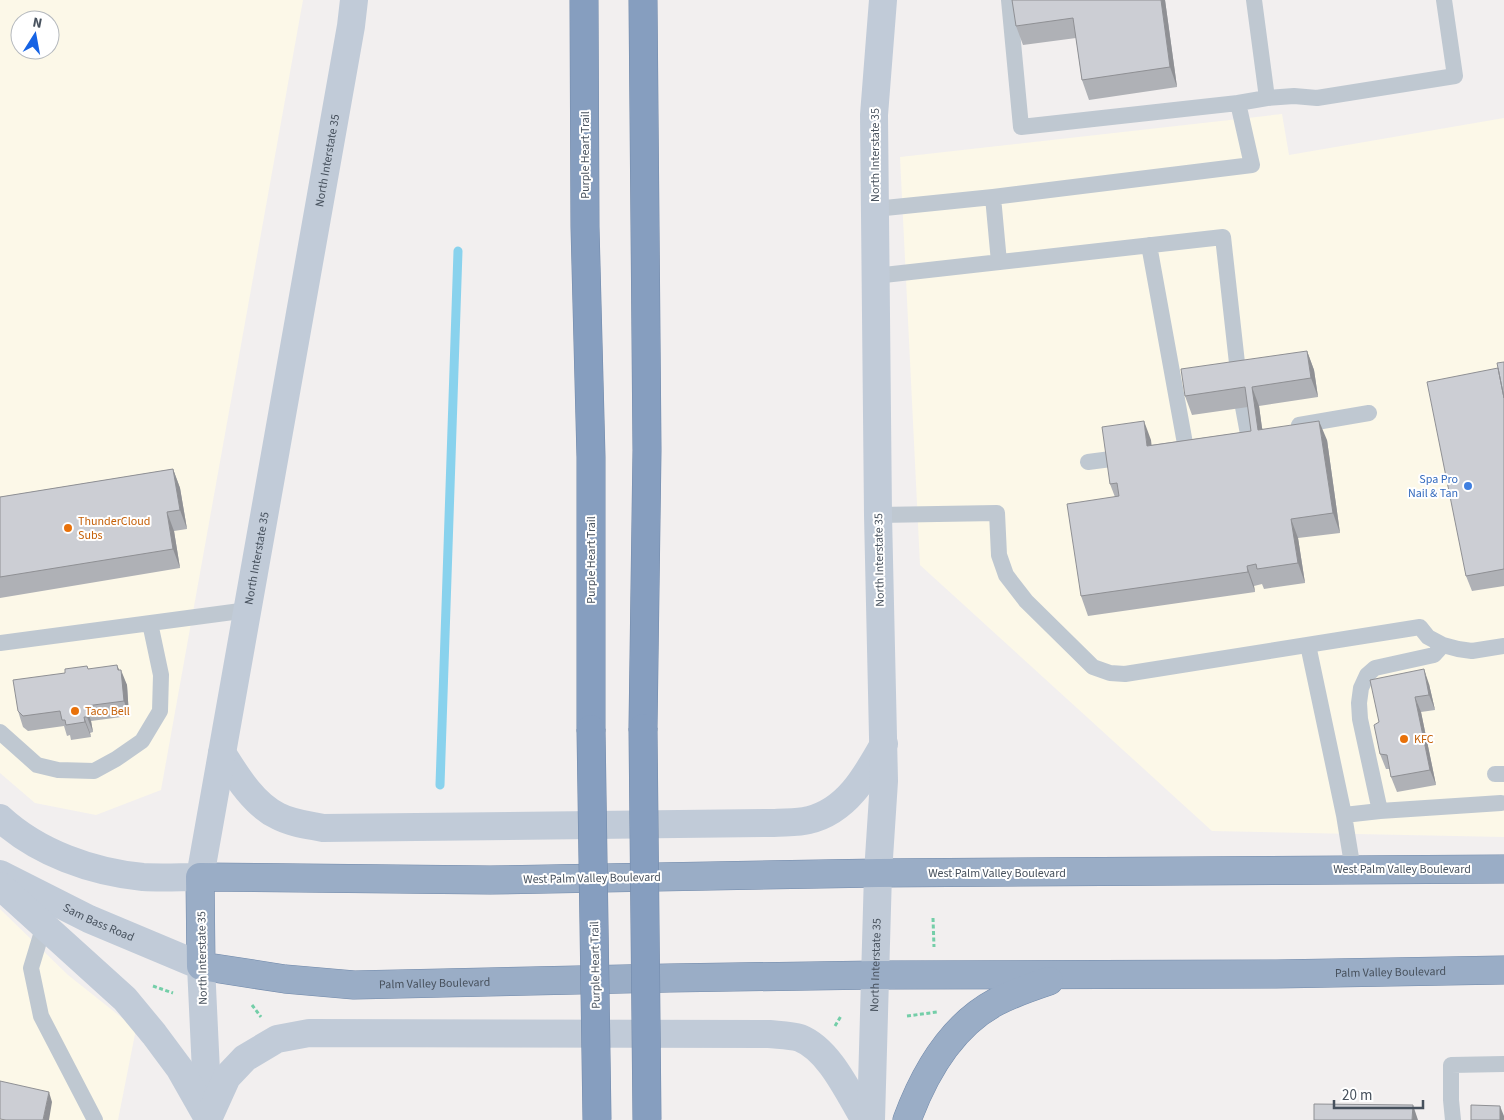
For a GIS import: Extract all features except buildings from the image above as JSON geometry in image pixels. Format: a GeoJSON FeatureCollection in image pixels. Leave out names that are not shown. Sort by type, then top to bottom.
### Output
{"type":"FeatureCollection","features":[{"type":"Feature","properties":{"kind":"highway"},"geometry":{"type":"LineString","coordinates":[[578,0],[584,73]]}},
{"type":"Feature","properties":{"kind":"highway","name":"Purple Heart Trail"},"geometry":{"type":"LineString","coordinates":[[584,0],[585,227],[591,457],[591,729],[597,1120]]}},
{"type":"Feature","properties":{"kind":"highway"},"geometry":{"type":"LineString","coordinates":[[643,0],[647,450],[643,728],[647,1120]]}},
{"type":"Feature","properties":{"kind":"highway","name":"West Palm Valley Boulevard"},"geometry":{"type":"LineString","coordinates":[[200,877],[490,880],[878,873],[1504,869]]}},
{"type":"Feature","properties":{"kind":"highway","name":"North Interstate 35"},"geometry":{"type":"LineString","coordinates":[[200,877],[200,966]]}},
{"type":"Feature","properties":{"kind":"highway","name":"Palm Valley Boulevard"},"geometry":{"type":"LineString","coordinates":[[200,966],[285,979],[354,985],[875,975]]}},
{"type":"Feature","properties":{"kind":"highway","name":"Palm Valley Boulevard"},"geometry":{"type":"LineString","coordinates":[[1071,974],[1276,974],[1504,970]]}},
{"type":"Feature","properties":{"kind":"highway"},"geometry":{"type":"LineString","coordinates":[[875,975],[1071,974]]}},
{"type":"Feature","properties":{"kind":"highway"},"geometry":{"type":"LineString","coordinates":[[907,1120],[928,1075],[946,1046],[968,1021],[994,1002],[1024,989],[1071,974]]}},
{"type":"Feature","properties":{"kind":"main road","name":"North Interstate 35"},"geometry":{"type":"LineString","coordinates":[[200,877],[350,35],[354,0]]}},
{"type":"Feature","properties":{"kind":"main road","name":"North Interstate 35"},"geometry":{"type":"LineString","coordinates":[[871,1120],[878,873],[884,782],[878,516],[874,115],[883,0]]}},
{"type":"Feature","properties":{"kind":"main road"},"geometry":{"type":"LineString","coordinates":[[222,753],[245,786],[258,800],[278,816],[323,828],[774,823],[808,820],[831,812],[850,797],[869,771],[884,744]]}},
{"type":"Feature","properties":{"kind":"main road"},"geometry":{"type":"LineString","coordinates":[[6,824],[40,846],[72,861],[106,871],[144,877],[200,877]]}},
{"type":"Feature","properties":{"kind":"main road","name":"Sam Bass Road"},"geometry":{"type":"LineString","coordinates":[[0,874],[89,919],[200,966]]}},
{"type":"Feature","properties":{"kind":"main road"},"geometry":{"type":"LineString","coordinates":[[0,886],[125,999],[180,1069],[208,1120]]}},
{"type":"Feature","properties":{"kind":"main road","name":"North Interstate 35"},"geometry":{"type":"LineString","coordinates":[[200,966],[208,1120]]}},
{"type":"Feature","properties":{"kind":"main road"},"geometry":{"type":"LineString","coordinates":[[208,1120],[227,1077],[245,1058],[277,1039],[309,1033],[758,1034],[799,1038],[819,1050],[835,1070],[865,1120]]}},
{"type":"Feature","properties":{"kind":"lane"},"geometry":{"type":"LineString","coordinates":[[1009,0],[1021,126],[1238,103],[1267,98],[1294,96],[1317,98],[1455,76],[1444,0]]}},
{"type":"Feature","properties":{"kind":"lane"},"geometry":{"type":"LineString","coordinates":[[1254,0],[1267,98]]}},
{"type":"Feature","properties":{"kind":"lane"},"geometry":{"type":"LineString","coordinates":[[875,209],[993,197],[1252,165],[1238,103]]}},
{"type":"Feature","properties":{"kind":"lane"},"geometry":{"type":"LineString","coordinates":[[993,197],[999,262]]}},
{"type":"Feature","properties":{"kind":"lane"},"geometry":{"type":"LineString","coordinates":[[875,276],[1223,237],[1239,381]]}},
{"type":"Feature","properties":{"kind":"lane"},"geometry":{"type":"LineString","coordinates":[[1150,245],[1186,449],[1161,453]]}},
{"type":"Feature","properties":{"kind":"lane"},"geometry":{"type":"LineString","coordinates":[[1242,407],[1248,434],[1369,413]]}},
{"type":"Feature","properties":{"kind":"lane"},"geometry":{"type":"LineString","coordinates":[[1088,462],[1111,459]]}},
{"type":"Feature","properties":{"kind":"lane"},"geometry":{"type":"LineString","coordinates":[[878,516],[997,513],[999,555],[1006,575],[1026,601],[1093,667],[1110,673],[1125,674],[1420,627],[1428,637],[1443,645],[1472,651],[1504,646]]}},
{"type":"Feature","properties":{"kind":"lane"},"geometry":{"type":"LineString","coordinates":[[0,643],[248,610]]}},
{"type":"Feature","properties":{"kind":"lane"},"geometry":{"type":"LineString","coordinates":[[0,732],[37,765],[58,770],[94,771],[142,741],[160,711],[161,675],[150,623]]}},
{"type":"Feature","properties":{"kind":"lane"},"geometry":{"type":"LineString","coordinates":[[1308,645],[1344,815],[1353,870]]}},
{"type":"Feature","properties":{"kind":"lane"},"geometry":{"type":"LineString","coordinates":[[1380,811],[1360,719],[1359,703],[1361,688],[1367,675],[1374,668],[1434,655],[1443,645]]}},
{"type":"Feature","properties":{"kind":"lane"},"geometry":{"type":"LineString","coordinates":[[1344,815],[1501,803]]}},
{"type":"Feature","properties":{"kind":"lane"},"geometry":{"type":"LineString","coordinates":[[44,925],[31,968],[41,1016],[95,1120]]}},
{"type":"Feature","properties":{"kind":"lane"},"geometry":{"type":"LineString","coordinates":[[1453,1120],[1451,1065],[1504,1064]]}},
{"type":"Feature","properties":{"kind":"path"},"geometry":{"type":"LineString","coordinates":[[933,918],[934,948]]}},
{"type":"Feature","properties":{"kind":"path"},"geometry":{"type":"LineString","coordinates":[[145,983],[175,994]]}},
{"type":"Feature","properties":{"kind":"path"},"geometry":{"type":"LineString","coordinates":[[907,1016],[940,1011]]}},
{"type":"Feature","properties":{"kind":"shaded area"},"geometry":{"type":"Polygon","coordinates":[[[0,0],[303,0],[161,790],[96,815],[35,803],[0,773],[0,0]]]}},
{"type":"Feature","properties":{"kind":"shaded area"},"geometry":{"type":"Polygon","coordinates":[[[1282,114],[1289,155],[1504,118],[1504,837],[1212,831],[920,565],[900,157],[1282,114]]]}},
{"type":"Feature","properties":{"kind":"shaded area"},"geometry":{"type":"Polygon","coordinates":[[[0,909],[68,975],[136,1029],[118,1120],[0,1120],[0,909]]]}},
{"type":"Feature","properties":{"kind":"waterway"},"geometry":{"type":"LineString","coordinates":[[440,785],[458,251]]}},
{"type":"Feature","properties":{"kind":"place","name":"Spa Pro Nail & Tan"},"geometry":{"type":"Point","coordinates":[1468,486]}},
{"type":"Feature","properties":{"kind":"place","name":"ThunderCloud Subs"},"geometry":{"type":"Point","coordinates":[68,528]}},
{"type":"Feature","properties":{"kind":"place","name":"Taco Bell"},"geometry":{"type":"Point","coordinates":[75,711]}},
{"type":"Feature","properties":{"kind":"place","name":"KFC"},"geometry":{"type":"Point","coordinates":[1404,739]}}]}
